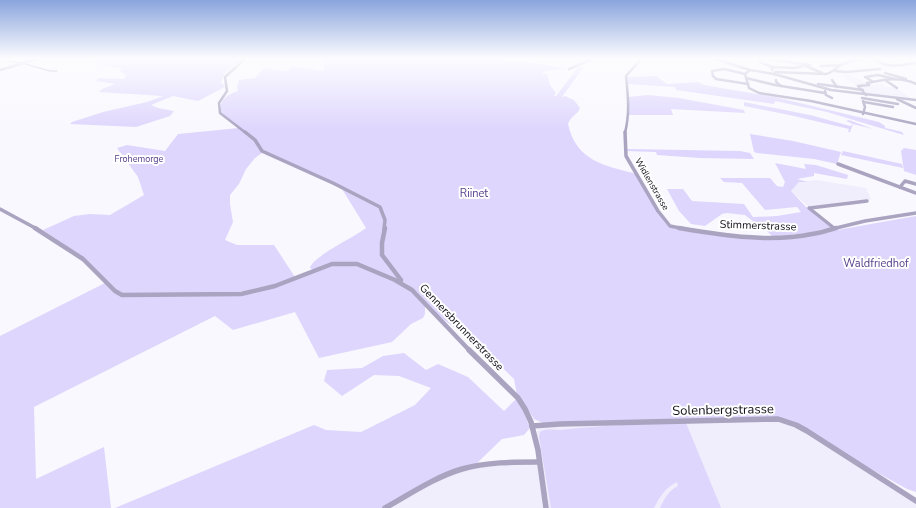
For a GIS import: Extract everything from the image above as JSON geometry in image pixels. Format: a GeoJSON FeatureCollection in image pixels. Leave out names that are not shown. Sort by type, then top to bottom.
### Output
{"type":"FeatureCollection","features":[{"type":"Feature","properties":{"kind":"street"},"geometry":{"type":"LineString","coordinates":[[226,82],[227,91],[219,103],[220,113],[255,140],[262,151],[333,183],[380,207],[384,214],[385,230],[381,250],[382,255],[400,280]]}},
{"type":"Feature","properties":{"kind":"street","name":"Widlenstrasse"},"geometry":{"type":"LineString","coordinates":[[627,82],[629,100],[628,120],[624,136],[625,153],[658,211],[670,226]]}},
{"type":"Feature","properties":{"kind":"street"},"geometry":{"type":"LineString","coordinates":[[733,82],[748,84],[749,88],[759,93],[811,102],[916,124]]}},
{"type":"Feature","properties":{"kind":"street"},"geometry":{"type":"LineString","coordinates":[[762,82],[825,93],[828,97],[832,98]]}},
{"type":"Feature","properties":{"kind":"street"},"geometry":{"type":"LineString","coordinates":[[776,82],[781,86]]}},
{"type":"Feature","properties":{"kind":"street"},"geometry":{"type":"LineString","coordinates":[[803,82],[826,89],[916,100]]}},
{"type":"Feature","properties":{"kind":"street"},"geometry":{"type":"LineString","coordinates":[[833,82],[838,87]]}},
{"type":"Feature","properties":{"kind":"street"},"geometry":{"type":"LineString","coordinates":[[866,95],[858,86],[868,85],[867,82],[871,82]]}},
{"type":"Feature","properties":{"kind":"street"},"geometry":{"type":"LineString","coordinates":[[888,82],[897,88]]}},
{"type":"Feature","properties":{"kind":"street"},"geometry":{"type":"LineString","coordinates":[[810,84],[863,90]]}},
{"type":"Feature","properties":{"kind":"street"},"geometry":{"type":"LineString","coordinates":[[788,87],[789,91]]}},
{"type":"Feature","properties":{"kind":"street"},"geometry":{"type":"LineString","coordinates":[[825,93],[826,89]]}},
{"type":"Feature","properties":{"kind":"street"},"geometry":{"type":"LineString","coordinates":[[860,94],[865,107],[863,114]]}},
{"type":"Feature","properties":{"kind":"street"},"geometry":{"type":"LineString","coordinates":[[862,98],[898,104]]}},
{"type":"Feature","properties":{"kind":"street"},"geometry":{"type":"LineString","coordinates":[[897,98],[916,108]]}},
{"type":"Feature","properties":{"kind":"street"},"geometry":{"type":"LineString","coordinates":[[864,102],[893,107]]}},
{"type":"Feature","properties":{"kind":"street"},"geometry":{"type":"LineString","coordinates":[[838,164],[916,193]]}},
{"type":"Feature","properties":{"kind":"street"},"geometry":{"type":"LineString","coordinates":[[900,187],[905,181],[916,184]]}},
{"type":"Feature","properties":{"kind":"street"},"geometry":{"type":"LineString","coordinates":[[834,228],[809,208],[867,201]]}},
{"type":"Feature","properties":{"kind":"street","name":"Gennersbrunnerstrasse"},"geometry":{"type":"LineString","coordinates":[[0,209],[40,230],[83,259],[115,291],[122,295],[241,294],[275,286],[326,266],[346,263],[362,266],[400,280],[417,294],[458,339],[518,398],[525,408],[532,426],[546,508]]}},
{"type":"Feature","properties":{"kind":"street","name":"Stimmerstrasse"},"geometry":{"type":"LineString","coordinates":[[670,226],[713,232],[773,237],[809,235],[834,228],[916,213]]}},
{"type":"Feature","properties":{"kind":"street","name":"Solenbergstrasse"},"geometry":{"type":"LineString","coordinates":[[532,426],[778,418],[796,424],[916,501]]}},
{"type":"Feature","properties":{"kind":"street"},"geometry":{"type":"LineString","coordinates":[[384,508],[448,473],[474,466],[512,462],[539,462]]}},
{"type":"Feature","properties":{"kind":"shaded area"},"geometry":{"type":"Polygon","coordinates":[[[851,82],[864,82],[872,85],[881,84],[886,87],[895,87],[913,100],[866,95],[863,90],[851,82]]]}},
{"type":"Feature","properties":{"kind":"shaded area"},"geometry":{"type":"Polygon","coordinates":[[[816,180],[866,188],[871,200],[857,200],[809,207],[791,191],[799,182],[816,180]]]}},
{"type":"Feature","properties":{"kind":"shaded area"},"geometry":{"type":"Polygon","coordinates":[[[690,420],[789,422],[916,501],[916,508],[385,508],[449,473],[474,466],[539,465],[536,436],[538,430],[543,427],[690,420]]]}},
{"type":"Feature","properties":{"kind":"green space"},"geometry":{"type":"Polygon","coordinates":[[[100,82],[221,82],[225,87],[198,101],[173,96],[151,105],[174,111],[170,116],[136,127],[70,124],[103,112],[147,102],[163,96],[99,92],[102,89],[115,84],[100,82]]]}},
{"type":"Feature","properties":{"kind":"green space","name":"Riinet"},"geometry":{"type":"Polygon","coordinates":[[[239,82],[549,82],[556,93],[554,96],[556,96],[567,82],[573,82],[562,97],[565,96],[574,100],[580,108],[568,124],[572,136],[578,146],[585,154],[594,160],[614,168],[637,174],[658,211],[670,226],[747,236],[772,236],[762,226],[762,228],[745,215],[727,213],[722,214],[705,226],[691,224],[679,211],[667,189],[683,189],[692,201],[744,204],[753,217],[777,216],[801,212],[797,207],[765,210],[742,183],[724,182],[720,178],[770,178],[777,186],[783,187],[785,182],[775,163],[806,169],[804,164],[816,165],[848,175],[847,179],[814,173],[814,176],[797,179],[808,182],[799,182],[791,191],[805,206],[831,227],[809,233],[780,236],[809,235],[916,216],[916,492],[907,489],[782,420],[543,423],[534,419],[517,395],[514,379],[479,345],[437,315],[419,294],[405,283],[351,262],[313,270],[310,268],[318,258],[326,252],[366,228],[342,189],[262,153],[255,158],[246,169],[239,184],[230,195],[233,222],[225,240],[237,245],[274,245],[295,277],[264,288],[238,292],[124,294],[118,291],[78,254],[43,230],[74,216],[90,214],[110,215],[144,195],[138,177],[117,148],[127,145],[165,151],[178,134],[239,128],[221,113],[222,101],[230,94],[238,91],[237,87],[239,82]]]}},
{"type":"Feature","properties":{"kind":"green space"},"geometry":{"type":"Polygon","coordinates":[[[628,82],[664,82],[667,84],[698,82],[704,85],[775,97],[879,122],[885,126],[885,128],[902,132],[904,135],[827,112],[775,101],[774,104],[676,90],[675,87],[628,84],[628,82]]]}},
{"type":"Feature","properties":{"kind":"green space"},"geometry":{"type":"Polygon","coordinates":[[[648,95],[679,98],[744,110],[745,113],[671,109],[673,115],[629,115],[629,97],[648,95]]]}},
{"type":"Feature","properties":{"kind":"green space"},"geometry":{"type":"Polygon","coordinates":[[[744,102],[810,115],[850,126],[853,124],[850,132],[848,132],[849,129],[744,106],[744,102]]]}},
{"type":"Feature","properties":{"kind":"green space"},"geometry":{"type":"Polygon","coordinates":[[[849,120],[873,129],[846,121],[849,120]]]}},
{"type":"Feature","properties":{"kind":"green space"},"geometry":{"type":"Polygon","coordinates":[[[750,134],[793,141],[841,152],[837,164],[814,159],[757,153],[754,152],[750,134]]]}},
{"type":"Feature","properties":{"kind":"green space"},"geometry":{"type":"Polygon","coordinates":[[[904,148],[916,150],[916,175],[904,171],[901,151],[904,148]]]}},
{"type":"Feature","properties":{"kind":"green space"},"geometry":{"type":"Polygon","coordinates":[[[626,149],[740,151],[750,153],[754,159],[700,158],[657,155],[656,152],[626,151],[626,149]]]}},
{"type":"Feature","properties":{"kind":"green space"},"geometry":{"type":"Polygon","coordinates":[[[843,151],[902,164],[903,168],[841,155],[843,151]]]}},
{"type":"Feature","properties":{"kind":"green space"},"geometry":{"type":"Polygon","coordinates":[[[340,264],[359,266],[406,287],[425,305],[425,314],[423,318],[411,324],[392,342],[319,358],[295,312],[233,330],[215,316],[34,407],[36,479],[104,447],[111,508],[0,508],[0,336],[105,283],[116,293],[243,294],[340,264]]]}},
{"type":"Feature","properties":{"kind":"green space"},"geometry":{"type":"Polygon","coordinates":[[[404,353],[426,370],[438,364],[468,377],[504,411],[516,399],[521,406],[530,428],[524,435],[502,439],[474,466],[449,473],[385,508],[115,508],[314,425],[326,430],[361,432],[415,405],[431,388],[399,376],[374,375],[342,396],[324,381],[327,370],[362,368],[383,356],[404,353]]]}},
{"type":"Feature","properties":{"kind":"green space"},"geometry":{"type":"Polygon","coordinates":[[[686,423],[721,508],[660,508],[669,493],[678,486],[677,482],[663,493],[654,508],[551,508],[539,437],[540,432],[547,430],[639,424],[686,423]]]}},
{"type":"Feature","properties":{"kind":"park label","name":"Frohemorge"},"geometry":{"type":"Point","coordinates":[139,159]}},
{"type":"Feature","properties":{"kind":"park label","name":"Waldfriedhof"},"geometry":{"type":"Point","coordinates":[876,263]}}]}
